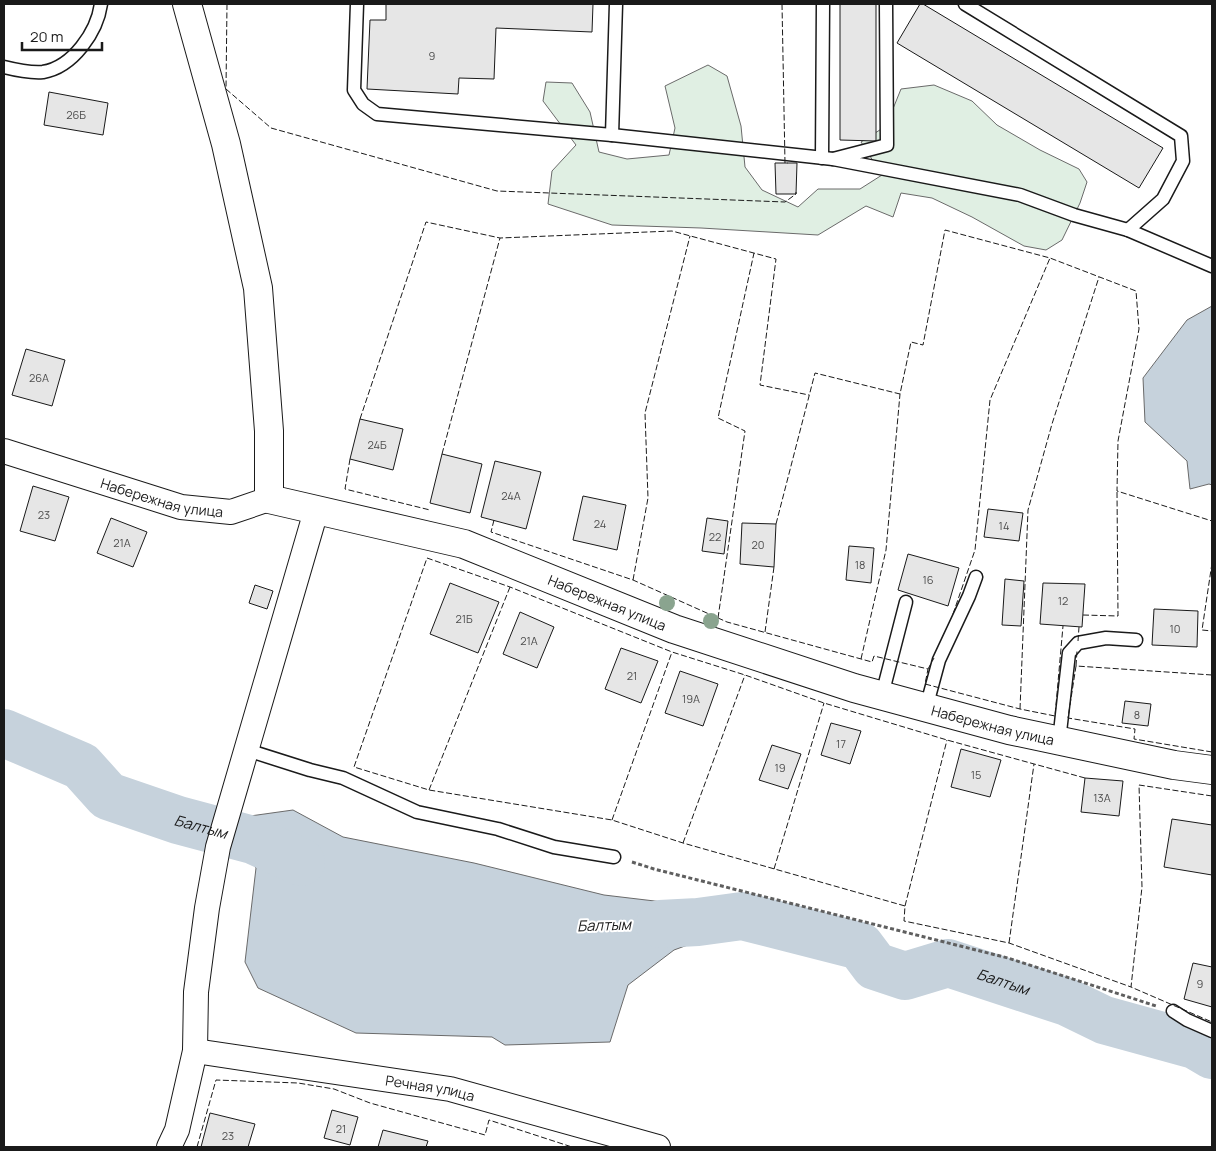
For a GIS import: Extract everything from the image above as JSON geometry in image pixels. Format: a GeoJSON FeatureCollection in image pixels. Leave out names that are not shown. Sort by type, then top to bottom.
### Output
{"type":"FeatureCollection","features":[{"type":"Feature","properties":{"kind":"street"},"geometry":{"type":"LineString","coordinates":[[188,4],[226,144],[258,288],[270,431],[269,499]]}},
{"type":"Feature","properties":{"kind":"street","name":"Набережная улица"},"geometry":{"type":"LineString","coordinates":[[4,451],[181,507],[231,512],[269,499],[464,544],[674,629],[882,695],[1009,730],[1174,765],[1212,770]]}},
{"type":"Feature","properties":{"kind":"street"},"geometry":{"type":"LineString","coordinates":[[169,1147],[177,1130],[195,1051],[196,992],[207,908],[218,848],[316,511]]}},
{"type":"Feature","properties":{"kind":"street","name":"Речная улица"},"geometry":{"type":"LineString","coordinates":[[195,1051],[450,1089],[658,1147]]}},
{"type":"Feature","properties":{"kind":"lane"},"geometry":{"type":"LineString","coordinates":[[4,68],[44,72],[69,61],[87,40],[99,17],[101,4]]}},
{"type":"Feature","properties":{"kind":"lane"},"geometry":{"type":"LineString","coordinates":[[357,4],[354,90],[363,104],[377,114],[612,135],[828,159],[1020,195],[1074,215],[1128,230],[1212,266]]}},
{"type":"Feature","properties":{"kind":"lane"},"geometry":{"type":"LineString","coordinates":[[612,135],[616,4]]}},
{"type":"Feature","properties":{"kind":"lane"},"geometry":{"type":"LineString","coordinates":[[823,4],[828,159]]}},
{"type":"Feature","properties":{"kind":"lane"},"geometry":{"type":"LineString","coordinates":[[828,159],[887,145],[886,4]]}},
{"type":"Feature","properties":{"kind":"lane"},"geometry":{"type":"LineString","coordinates":[[965,4],[1181,136],[1183,161],[1163,199],[1128,230]]}},
{"type":"Feature","properties":{"kind":"lane"},"geometry":{"type":"LineString","coordinates":[[926,708],[939,660],[976,577]]}},
{"type":"Feature","properties":{"kind":"lane"},"geometry":{"type":"LineString","coordinates":[[882,695],[906,602]]}},
{"type":"Feature","properties":{"kind":"lane"},"geometry":{"type":"LineString","coordinates":[[1059,741],[1069,653],[1078,643],[1106,638],[1136,640]]}},
{"type":"Feature","properties":{"kind":"lane"},"geometry":{"type":"LineString","coordinates":[[247,750],[310,770],[343,778],[417,812],[498,829],[554,847],[614,857]]}},
{"type":"Feature","properties":{"kind":"lane"},"geometry":{"type":"LineString","coordinates":[[1173,1011],[1187,1020],[1212,1031]]}},
{"type":"Feature","properties":{"kind":"path"},"geometry":{"type":"LineString","coordinates":[[614,857],[654,869],[1008,958],[1173,1011]]}},
{"type":"Feature","properties":{"kind":"green space"},"geometry":{"type":"Polygon","coordinates":[[[708,65],[727,76],[741,126],[745,167],[762,190],[798,207],[818,189],[860,189],[882,175],[861,142],[886,126],[901,89],[934,85],[972,101],[997,125],[1040,150],[1079,169],[1087,182],[1080,203],[1062,240],[1046,250],[1024,246],[972,217],[932,198],[901,193],[893,217],[866,206],[818,235],[612,225],[548,204],[552,171],[576,145],[543,101],[546,82],[572,83],[590,112],[599,152],[627,159],[669,155],[675,128],[665,86],[708,65]]]}},
{"type":"Feature","properties":{"kind":"water"},"geometry":{"type":"Polygon","coordinates":[[[1212,306],[1212,485],[1209,484],[1190,489],[1187,461],[1145,422],[1143,378],[1187,320],[1212,306]]]}},
{"type":"Feature","properties":{"kind":"water"},"geometry":{"type":"Polygon","coordinates":[[[293,810],[343,837],[474,863],[604,895],[722,909],[726,931],[674,950],[628,985],[610,1042],[505,1045],[492,1037],[356,1033],[258,988],[245,962],[256,868],[239,842],[243,817],[293,810]]]}},
{"type":"Feature","properties":{"kind":"building"},"geometry":{"type":"Polygon","coordinates":[[[386,4],[593,4],[592,32],[496,28],[494,79],[459,78],[458,94],[367,89],[370,20],[386,20],[386,4]]]}},
{"type":"Feature","properties":{"kind":"building"},"geometry":{"type":"Polygon","coordinates":[[[840,4],[876,4],[876,141],[840,140],[840,4]]]}},
{"type":"Feature","properties":{"kind":"building"},"geometry":{"type":"Polygon","coordinates":[[[920,4],[923,4],[1163,148],[1139,188],[897,43],[920,4]]]}},
{"type":"Feature","properties":{"kind":"building"},"geometry":{"type":"Polygon","coordinates":[[[49,92],[108,103],[103,135],[44,125],[49,92]]]}},
{"type":"Feature","properties":{"kind":"building"},"geometry":{"type":"Polygon","coordinates":[[[775,163],[797,163],[796,194],[776,194],[775,163]]]}},
{"type":"Feature","properties":{"kind":"building"},"geometry":{"type":"Polygon","coordinates":[[[26,349],[65,360],[52,406],[12,395],[26,349]]]}},
{"type":"Feature","properties":{"kind":"building"},"geometry":{"type":"Polygon","coordinates":[[[360,419],[403,429],[393,470],[350,459],[360,419]]]}},
{"type":"Feature","properties":{"kind":"building"},"geometry":{"type":"Polygon","coordinates":[[[442,454],[482,464],[470,513],[430,503],[442,454]]]}},
{"type":"Feature","properties":{"kind":"building"},"geometry":{"type":"Polygon","coordinates":[[[495,461],[541,472],[526,529],[481,517],[495,461]]]}},
{"type":"Feature","properties":{"kind":"building"},"geometry":{"type":"Polygon","coordinates":[[[33,486],[69,497],[55,541],[20,531],[33,486]]]}},
{"type":"Feature","properties":{"kind":"building"},"geometry":{"type":"Polygon","coordinates":[[[583,496],[626,505],[617,550],[573,540],[583,496]]]}},
{"type":"Feature","properties":{"kind":"building"},"geometry":{"type":"Polygon","coordinates":[[[988,509],[1023,513],[1019,541],[984,537],[988,509]]]}},
{"type":"Feature","properties":{"kind":"building"},"geometry":{"type":"Polygon","coordinates":[[[111,518],[147,532],[133,567],[97,553],[111,518]]]}},
{"type":"Feature","properties":{"kind":"building"},"geometry":{"type":"Polygon","coordinates":[[[707,518],[728,521],[724,554],[702,551],[707,518]]]}},
{"type":"Feature","properties":{"kind":"building"},"geometry":{"type":"Polygon","coordinates":[[[742,523],[776,524],[774,567],[740,564],[742,523]]]}},
{"type":"Feature","properties":{"kind":"building"},"geometry":{"type":"Polygon","coordinates":[[[849,546],[874,548],[871,583],[846,580],[849,546]]]}},
{"type":"Feature","properties":{"kind":"building"},"geometry":{"type":"Polygon","coordinates":[[[908,554],[959,568],[948,606],[898,590],[908,554]]]}},
{"type":"Feature","properties":{"kind":"building"},"geometry":{"type":"Polygon","coordinates":[[[1005,579],[1024,581],[1021,626],[1002,625],[1005,579]]]}},
{"type":"Feature","properties":{"kind":"building"},"geometry":{"type":"Polygon","coordinates":[[[450,583],[499,602],[478,653],[430,634],[450,583]]]}},
{"type":"Feature","properties":{"kind":"building"},"geometry":{"type":"Polygon","coordinates":[[[1043,583],[1085,584],[1082,627],[1040,624],[1043,583]]]}},
{"type":"Feature","properties":{"kind":"building"},"geometry":{"type":"Polygon","coordinates":[[[255,585],[273,591],[267,609],[249,603],[255,585]]]}},
{"type":"Feature","properties":{"kind":"building"},"geometry":{"type":"Polygon","coordinates":[[[1154,609],[1198,611],[1197,647],[1152,645],[1154,609]]]}},
{"type":"Feature","properties":{"kind":"building"},"geometry":{"type":"Polygon","coordinates":[[[520,612],[554,627],[537,668],[503,654],[520,612]]]}},
{"type":"Feature","properties":{"kind":"building"},"geometry":{"type":"Polygon","coordinates":[[[621,648],[658,661],[641,703],[605,689],[621,648]]]}},
{"type":"Feature","properties":{"kind":"building"},"geometry":{"type":"Polygon","coordinates":[[[680,671],[718,684],[703,726],[665,713],[680,671]]]}},
{"type":"Feature","properties":{"kind":"building"},"geometry":{"type":"Polygon","coordinates":[[[1125,701],[1151,704],[1148,726],[1122,723],[1125,701]]]}},
{"type":"Feature","properties":{"kind":"building"},"geometry":{"type":"Polygon","coordinates":[[[831,723],[861,731],[850,764],[821,755],[831,723]]]}},
{"type":"Feature","properties":{"kind":"building"},"geometry":{"type":"Polygon","coordinates":[[[772,745],[801,754],[788,789],[759,780],[772,745]]]}},
{"type":"Feature","properties":{"kind":"building"},"geometry":{"type":"Polygon","coordinates":[[[961,749],[1001,760],[990,797],[951,787],[961,749]]]}},
{"type":"Feature","properties":{"kind":"building"},"geometry":{"type":"Polygon","coordinates":[[[1085,778],[1123,781],[1119,816],[1081,812],[1085,778]]]}},
{"type":"Feature","properties":{"kind":"building"},"geometry":{"type":"Polygon","coordinates":[[[1172,819],[1212,825],[1212,875],[1164,867],[1172,819]]]}},
{"type":"Feature","properties":{"kind":"building"},"geometry":{"type":"Polygon","coordinates":[[[1193,963],[1212,967],[1212,1007],[1184,999],[1193,963]]]}},
{"type":"Feature","properties":{"kind":"building"},"geometry":{"type":"Polygon","coordinates":[[[332,1110],[358,1117],[350,1145],[324,1138],[332,1110]]]}},
{"type":"Feature","properties":{"kind":"building"},"geometry":{"type":"Polygon","coordinates":[[[210,1113],[255,1124],[248,1147],[201,1147],[210,1113]]]}},
{"type":"Feature","properties":{"kind":"building"},"geometry":{"type":"Polygon","coordinates":[[[383,1130],[428,1141],[426,1147],[378,1147],[383,1130]]]}},
{"type":"Feature","properties":{"kind":"waterway","name":"Балтым"},"geometry":{"type":"LineString","coordinates":[[4,733],[81,766],[108,796],[178,820],[253,840],[301,862]]}},
{"type":"Feature","properties":{"kind":"waterway","name":"Балтым"},"geometry":{"type":"LineString","coordinates":[[660,924],[698,922],[742,916],[860,946],[875,966],[905,976],[948,963],[1067,1002],[1104,1020],[1195,1045],[1212,1055]]}},
{"type":"Feature","properties":{"kind":"fence"},"geometry":{"type":"LineString","coordinates":[[227,4],[226,89],[271,128],[497,191],[785,202],[796,192]]}},
{"type":"Feature","properties":{"kind":"fence"},"geometry":{"type":"LineString","coordinates":[[782,4],[785,163],[788,163]]}},
{"type":"Feature","properties":{"kind":"fence"},"geometry":{"type":"LineString","coordinates":[[360,419],[426,222],[500,238],[672,231],[776,259],[760,385],[809,395]]}},
{"type":"Feature","properties":{"kind":"fence"},"geometry":{"type":"LineString","coordinates":[[776,524],[815,373],[900,394],[911,342],[923,345],[945,230],[1050,258],[1136,291],[1139,329],[1118,441],[1117,491],[1212,521]]}},
{"type":"Feature","properties":{"kind":"fence"},"geometry":{"type":"LineString","coordinates":[[633,580],[648,498],[645,413],[690,236]]}},
{"type":"Feature","properties":{"kind":"fence"},"geometry":{"type":"LineString","coordinates":[[442,454],[500,238]]}},
{"type":"Feature","properties":{"kind":"fence"},"geometry":{"type":"LineString","coordinates":[[718,618],[745,431],[718,418],[754,253]]}},
{"type":"Feature","properties":{"kind":"fence"},"geometry":{"type":"LineString","coordinates":[[953,614],[975,550],[990,400],[1050,258]]}},
{"type":"Feature","properties":{"kind":"fence"},"geometry":{"type":"LineString","coordinates":[[1020,709],[1028,510],[1052,424],[1099,277]]}},
{"type":"Feature","properties":{"kind":"fence"},"geometry":{"type":"LineString","coordinates":[[861,659],[886,550],[900,394]]}},
{"type":"Feature","properties":{"kind":"fence"},"geometry":{"type":"LineString","coordinates":[[350,459],[345,489],[430,510]]}},
{"type":"Feature","properties":{"kind":"fence"},"geometry":{"type":"LineString","coordinates":[[1083,615],[1118,616],[1117,491]]}},
{"type":"Feature","properties":{"kind":"fence"},"geometry":{"type":"LineString","coordinates":[[494,520],[491,532],[633,580],[727,622],[872,662],[874,656],[928,669],[925,684],[1020,709],[1055,716],[1063,626]]}},
{"type":"Feature","properties":{"kind":"fence"},"geometry":{"type":"LineString","coordinates":[[1085,778],[947,740],[824,703],[672,652],[510,587],[427,558],[354,767],[429,790],[612,820],[683,843],[905,906],[904,921],[1009,943],[1131,987]]}},
{"type":"Feature","properties":{"kind":"fence"},"geometry":{"type":"LineString","coordinates":[[1212,563],[1202,630],[1212,631]]}},
{"type":"Feature","properties":{"kind":"fence"},"geometry":{"type":"LineString","coordinates":[[765,632],[774,567]]}},
{"type":"Feature","properties":{"kind":"fence"},"geometry":{"type":"LineString","coordinates":[[429,790],[510,587]]}},
{"type":"Feature","properties":{"kind":"fence"},"geometry":{"type":"LineString","coordinates":[[1078,641],[1079,627]]}},
{"type":"Feature","properties":{"kind":"fence"},"geometry":{"type":"LineString","coordinates":[[1076,666],[1077,651]]}},
{"type":"Feature","properties":{"kind":"fence"},"geometry":{"type":"LineString","coordinates":[[612,820],[672,652]]}},
{"type":"Feature","properties":{"kind":"fence"},"geometry":{"type":"LineString","coordinates":[[928,669],[934,658]]}},
{"type":"Feature","properties":{"kind":"fence"},"geometry":{"type":"LineString","coordinates":[[1212,675],[1076,666],[1068,718],[1135,729],[1134,739],[1212,752]]}},
{"type":"Feature","properties":{"kind":"fence"},"geometry":{"type":"LineString","coordinates":[[683,843],[745,675]]}},
{"type":"Feature","properties":{"kind":"fence"},"geometry":{"type":"LineString","coordinates":[[774,869],[824,703]]}},
{"type":"Feature","properties":{"kind":"fence"},"geometry":{"type":"LineString","coordinates":[[905,906],[947,740]]}},
{"type":"Feature","properties":{"kind":"fence"},"geometry":{"type":"LineString","coordinates":[[1009,943],[1034,764]]}},
{"type":"Feature","properties":{"kind":"fence"},"geometry":{"type":"LineString","coordinates":[[1212,796],[1139,785],[1142,887],[1131,987],[1212,1022]]}},
{"type":"Feature","properties":{"kind":"fence"},"geometry":{"type":"LineString","coordinates":[[197,1147],[216,1080],[298,1083],[334,1089],[370,1103],[485,1135],[489,1120],[572,1147]]}}]}
